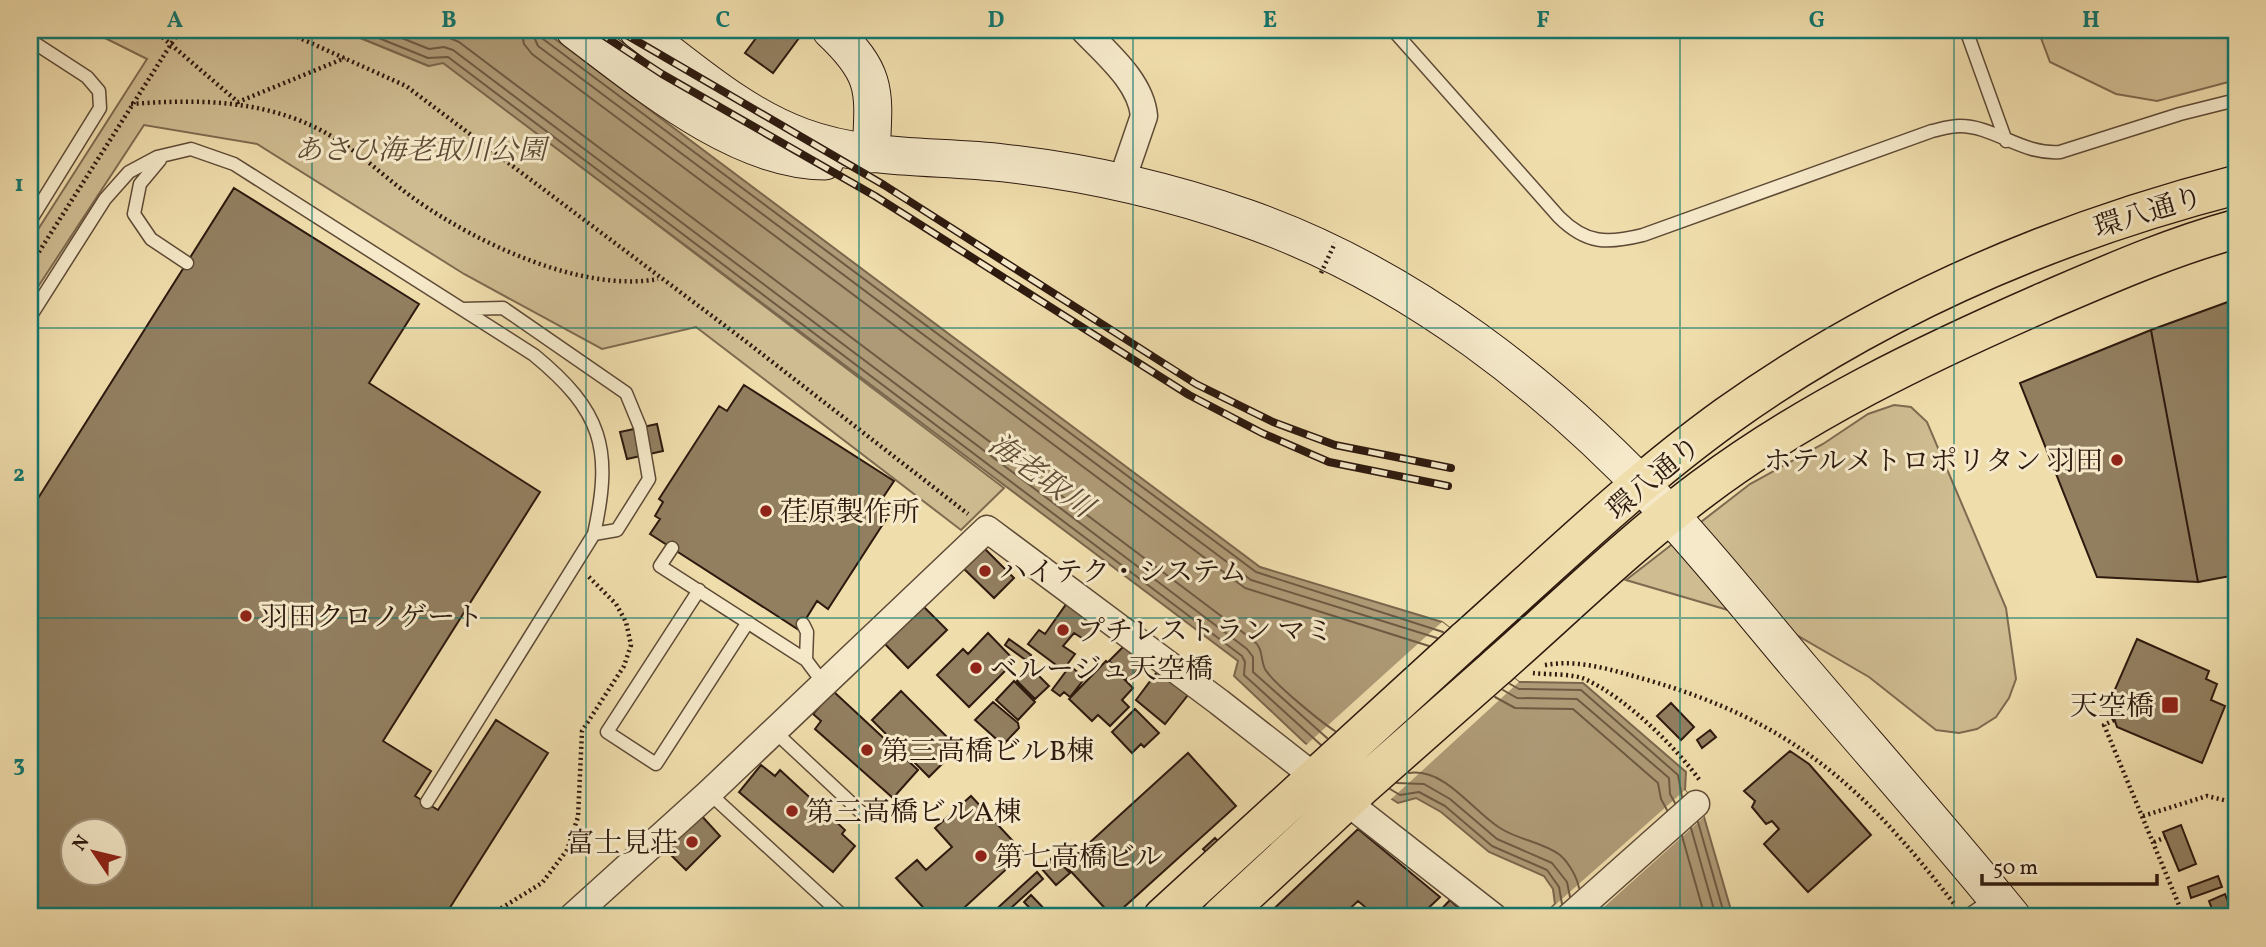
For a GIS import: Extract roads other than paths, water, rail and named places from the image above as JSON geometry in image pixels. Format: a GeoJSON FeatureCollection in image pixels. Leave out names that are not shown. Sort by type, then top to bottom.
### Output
{"type":"FeatureCollection","features":[{"type":"Feature","properties":{"kind":"main road","name":"環八通り"},"geometry":{"type":"LineString","coordinates":[[1163,917],[1466,640],[1641,485],[1728,416],[1844,340],[2000,263],[2068,236],[2174,201],[2236,185]]}},
{"type":"Feature","properties":{"kind":"main road","name":"環八通り"},"geometry":{"type":"LineString","coordinates":[[1222,917],[1353,794],[1511,669],[1670,514],[1754,452],[1851,393],[1966,337],[2097,279],[2192,241],[2236,229]]}},
{"type":"Feature","properties":{"kind":"street"},"geometry":{"type":"LineString","coordinates":[[575,30],[646,82],[744,143],[773,154],[807,161],[834,161],[871,154]]}},
{"type":"Feature","properties":{"kind":"street"},"geometry":{"type":"LineString","coordinates":[[638,30],[759,117],[808,140],[871,154],[1006,163],[1121,183],[1246,218],[1307,242],[1386,282],[1447,320],[1513,368],[1670,514],[1983,910]]}},
{"type":"Feature","properties":{"kind":"street"},"geometry":{"type":"LineString","coordinates":[[831,30],[855,53],[869,78],[873,105],[871,154]]}},
{"type":"Feature","properties":{"kind":"street"},"geometry":{"type":"LineString","coordinates":[[1084,30],[1122,72],[1143,105],[1144,116],[1121,183]]}},
{"type":"Feature","properties":{"kind":"street"},"geometry":{"type":"LineString","coordinates":[[577,915],[987,529],[1353,794],[1494,917]]}},
{"type":"Feature","properties":{"kind":"street"},"geometry":{"type":"LineString","coordinates":[[1569,917],[1696,804]]}},
{"type":"Feature","properties":{"kind":"lane"},"geometry":{"type":"LineString","coordinates":[[1392,30],[1566,224],[1588,239],[1601,242],[1643,235],[1932,131],[1970,127],[2045,153],[2060,152],[2155,121],[2236,100]]}},
{"type":"Feature","properties":{"kind":"lane"},"geometry":{"type":"LineString","coordinates":[[1966,30],[2006,141]]}},
{"type":"Feature","properties":{"kind":"lane"},"geometry":{"type":"LineString","coordinates":[[30,40],[87,76],[99,91],[100,108],[30,221]]}},
{"type":"Feature","properties":{"kind":"lane"},"geometry":{"type":"LineString","coordinates":[[30,317],[105,199],[129,172],[157,157],[191,149],[234,163],[534,355],[566,382],[585,408],[600,442],[604,488],[594,534],[427,802]]}},
{"type":"Feature","properties":{"kind":"lane"},"geometry":{"type":"LineString","coordinates":[[172,153],[158,161],[140,184],[134,214],[151,239],[187,263]]}},
{"type":"Feature","properties":{"kind":"lane"},"geometry":{"type":"LineString","coordinates":[[463,309],[503,309],[626,393],[640,427],[649,479],[617,530],[594,534]]}},
{"type":"Feature","properties":{"kind":"lane"},"geometry":{"type":"LineString","coordinates":[[671,548],[660,566],[806,660],[824,684]]}},
{"type":"Feature","properties":{"kind":"lane"},"geometry":{"type":"LineString","coordinates":[[699,590],[607,732],[656,764],[748,622]]}},
{"type":"Feature","properties":{"kind":"lane"},"geometry":{"type":"LineString","coordinates":[[803,624],[807,632],[806,660]]}},
{"type":"Feature","properties":{"kind":"lane"},"geometry":{"type":"LineString","coordinates":[[774,731],[864,815]]}},
{"type":"Feature","properties":{"kind":"lane"},"geometry":{"type":"LineString","coordinates":[[709,793],[844,917]]}},
{"type":"Feature","properties":{"kind":"water","name":"海老取川"},"geometry":{"type":"Polygon","coordinates":[[[341,30],[543,30],[1260,567],[1442,622],[1519,682],[1583,683],[1686,772],[1685,790],[1704,817],[1733,917],[1549,917],[1546,913],[1555,904],[1553,889],[1544,876],[1489,852],[1441,812],[1416,798],[1398,803],[1305,743],[1234,676],[1238,661],[443,63],[429,66],[341,30]]]}},
{"type":"Feature","properties":{"kind":"railway"},"geometry":{"type":"LineString","coordinates":[[595,30],[662,74],[875,196],[1189,395],[1262,433],[1329,462],[1448,486]]}},
{"type":"Feature","properties":{"kind":"railway"},"geometry":{"type":"LineString","coordinates":[[618,30],[884,185],[1196,384],[1273,422],[1335,445],[1451,468]]}},
{"type":"Feature","properties":{"kind":"place","name":"ホテルメトロポリタン 羽田"},"geometry":{"type":"Point","coordinates":[2117,460]}},
{"type":"Feature","properties":{"kind":"place","name":"荏原製作所"},"geometry":{"type":"Point","coordinates":[766,511]}},
{"type":"Feature","properties":{"kind":"place","name":"ハイテク・システム"},"geometry":{"type":"Point","coordinates":[985,571]}},
{"type":"Feature","properties":{"kind":"place","name":"羽田クロノゲート"},"geometry":{"type":"Point","coordinates":[246,616]}},
{"type":"Feature","properties":{"kind":"place","name":"プチレストラン マミ"},"geometry":{"type":"Point","coordinates":[1063,630]}},
{"type":"Feature","properties":{"kind":"place","name":"ベルージュ天空橋"},"geometry":{"type":"Point","coordinates":[976,668]}},
{"type":"Feature","properties":{"kind":"place","name":"天空橋"},"geometry":{"type":"Point","coordinates":[2170,705]}},
{"type":"Feature","properties":{"kind":"place","name":"第三高橋ビルB棟"},"geometry":{"type":"Point","coordinates":[867,750]}},
{"type":"Feature","properties":{"kind":"place","name":"第三高橋ビルA棟"},"geometry":{"type":"Point","coordinates":[792,811]}},
{"type":"Feature","properties":{"kind":"place","name":"富士見荘"},"geometry":{"type":"Point","coordinates":[692,842]}},
{"type":"Feature","properties":{"kind":"place","name":"第七高橋ビル"},"geometry":{"type":"Point","coordinates":[981,856]}},
{"type":"Feature","properties":{"kind":"park label","name":"あさひ海老取川公園"},"geometry":{"type":"Point","coordinates":[420,149]}}]}
